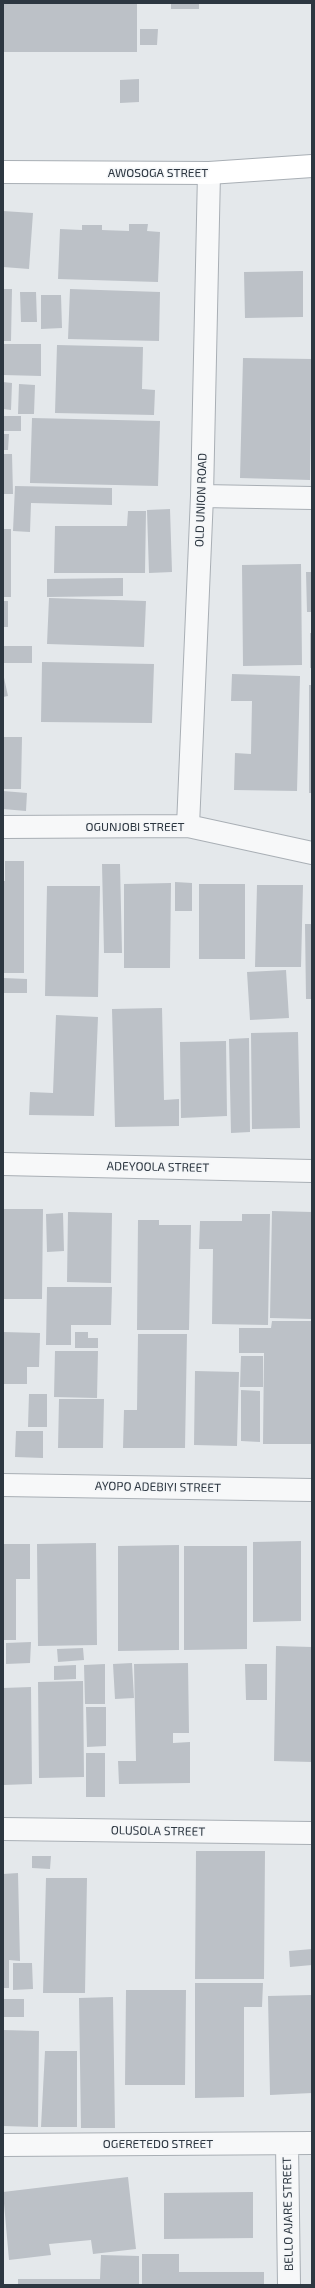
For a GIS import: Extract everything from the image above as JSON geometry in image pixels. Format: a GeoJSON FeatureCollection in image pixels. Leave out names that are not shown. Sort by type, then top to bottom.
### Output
{"type":"FeatureCollection","features":[{"type":"Feature","properties":{"kind":"street","name":"AWOSOGA STREET"},"geometry":{"type":"LineString","coordinates":[[3,172],[209,173],[312,166]]}},
{"type":"Feature","properties":{"kind":"street","name":"OLD UNION ROAD"},"geometry":{"type":"LineString","coordinates":[[188,826],[202,496],[209,173]]}},
{"type":"Feature","properties":{"kind":"street"},"geometry":{"type":"LineString","coordinates":[[202,496],[312,498]]}},
{"type":"Feature","properties":{"kind":"street","name":"OGUNJOBI STREET"},"geometry":{"type":"LineString","coordinates":[[3,827],[188,826],[312,854]]}},
{"type":"Feature","properties":{"kind":"street","name":"ADEYOOLA STREET"},"geometry":{"type":"LineString","coordinates":[[3,1164],[312,1171]]}},
{"type":"Feature","properties":{"kind":"street","name":"AYOPO ADEBIYI STREET"},"geometry":{"type":"LineString","coordinates":[[3,1485],[312,1490]]}},
{"type":"Feature","properties":{"kind":"street","name":"OLUSOLA STREET"},"geometry":{"type":"LineString","coordinates":[[3,1829],[312,1833]]}},
{"type":"Feature","properties":{"kind":"street","name":"BELLO AJARE STREET"},"geometry":{"type":"LineString","coordinates":[[286,2144],[289,2285]]}},
{"type":"Feature","properties":{"kind":"street","name":"OGERETEDO STREET"},"geometry":{"type":"LineString","coordinates":[[3,2145],[312,2144]]}},
{"type":"Feature","properties":{"kind":"building"},"geometry":{"type":"Polygon","coordinates":[[[3,3],[137,3],[137,52],[3,52],[3,3]]]}},
{"type":"Feature","properties":{"kind":"building"},"geometry":{"type":"Polygon","coordinates":[[[171,3],[199,3],[199,9],[171,9],[171,3]]]}},
{"type":"Feature","properties":{"kind":"building"},"geometry":{"type":"Polygon","coordinates":[[[140,29],[158,29],[157,45],[140,45],[140,29]]]}},
{"type":"Feature","properties":{"kind":"building"},"geometry":{"type":"Polygon","coordinates":[[[139,79],[139,102],[120,103],[120,80],[139,79]]]}},
{"type":"Feature","properties":{"kind":"building"},"geometry":{"type":"Polygon","coordinates":[[[3,211],[33,213],[29,269],[3,267],[3,211]]]}},
{"type":"Feature","properties":{"kind":"building"},"geometry":{"type":"Polygon","coordinates":[[[129,224],[148,224],[147,231],[160,232],[158,282],[58,279],[60,229],[82,230],[82,225],[102,225],[102,230],[129,231],[129,224]]]}},
{"type":"Feature","properties":{"kind":"building"},"geometry":{"type":"Polygon","coordinates":[[[303,271],[303,317],[245,318],[244,272],[303,271]]]}},
{"type":"Feature","properties":{"kind":"building"},"geometry":{"type":"Polygon","coordinates":[[[3,289],[12,289],[11,341],[3,341],[3,289]]]}},
{"type":"Feature","properties":{"kind":"building"},"geometry":{"type":"Polygon","coordinates":[[[70,289],[160,292],[159,341],[68,339],[70,289]]]}},
{"type":"Feature","properties":{"kind":"building"},"geometry":{"type":"Polygon","coordinates":[[[20,292],[36,292],[37,322],[21,322],[20,292]]]}},
{"type":"Feature","properties":{"kind":"building"},"geometry":{"type":"Polygon","coordinates":[[[41,295],[61,295],[62,328],[41,329],[41,295]]]}},
{"type":"Feature","properties":{"kind":"building"},"geometry":{"type":"Polygon","coordinates":[[[3,344],[41,344],[41,376],[3,375],[3,344]]]}},
{"type":"Feature","properties":{"kind":"building"},"geometry":{"type":"Polygon","coordinates":[[[57,345],[143,347],[142,389],[155,390],[154,415],[55,413],[57,345]]]}},
{"type":"Feature","properties":{"kind":"building"},"geometry":{"type":"Polygon","coordinates":[[[243,358],[312,359],[310,480],[240,478],[243,358]]]}},
{"type":"Feature","properties":{"kind":"building"},"geometry":{"type":"Polygon","coordinates":[[[3,382],[12,383],[11,410],[3,409],[3,382]]]}},
{"type":"Feature","properties":{"kind":"building"},"geometry":{"type":"Polygon","coordinates":[[[19,384],[35,385],[34,414],[18,414],[19,384]]]}},
{"type":"Feature","properties":{"kind":"building"},"geometry":{"type":"Polygon","coordinates":[[[3,416],[21,416],[21,431],[3,431],[3,416]]]}},
{"type":"Feature","properties":{"kind":"building"},"geometry":{"type":"Polygon","coordinates":[[[32,418],[160,421],[158,486],[30,483],[32,418]]]}},
{"type":"Feature","properties":{"kind":"building"},"geometry":{"type":"Polygon","coordinates":[[[3,434],[9,434],[8,450],[3,450],[3,434]]]}},
{"type":"Feature","properties":{"kind":"building"},"geometry":{"type":"Polygon","coordinates":[[[3,454],[12,454],[13,494],[3,494],[3,454]]]}},
{"type":"Feature","properties":{"kind":"building"},"geometry":{"type":"Polygon","coordinates":[[[15,486],[112,488],[112,505],[31,503],[30,532],[13,531],[15,486]]]}},
{"type":"Feature","properties":{"kind":"building"},"geometry":{"type":"Polygon","coordinates":[[[170,509],[172,572],[149,573],[147,510],[170,509]]]}},
{"type":"Feature","properties":{"kind":"building"},"geometry":{"type":"Polygon","coordinates":[[[128,511],[146,511],[145,573],[54,573],[55,526],[127,526],[128,511]]]}},
{"type":"Feature","properties":{"kind":"building"},"geometry":{"type":"Polygon","coordinates":[[[3,529],[11,529],[11,597],[3,597],[3,529]]]}},
{"type":"Feature","properties":{"kind":"building"},"geometry":{"type":"Polygon","coordinates":[[[301,564],[302,665],[243,666],[242,565],[301,564]]]}},
{"type":"Feature","properties":{"kind":"building"},"geometry":{"type":"Polygon","coordinates":[[[306,572],[312,572],[312,612],[307,612],[306,572]]]}},
{"type":"Feature","properties":{"kind":"building"},"geometry":{"type":"Polygon","coordinates":[[[123,578],[123,596],[47,597],[47,579],[123,578]]]}},
{"type":"Feature","properties":{"kind":"building"},"geometry":{"type":"Polygon","coordinates":[[[49,598],[146,601],[144,647],[47,644],[49,598]]]}},
{"type":"Feature","properties":{"kind":"building"},"geometry":{"type":"Polygon","coordinates":[[[3,601],[8,601],[8,627],[3,627],[3,601]]]}},
{"type":"Feature","properties":{"kind":"building"},"geometry":{"type":"Polygon","coordinates":[[[310,633],[312,633],[312,668],[310,668],[310,633]]]}},
{"type":"Feature","properties":{"kind":"building"},"geometry":{"type":"Polygon","coordinates":[[[4,646],[32,646],[32,663],[4,663],[4,646]]]}},
{"type":"Feature","properties":{"kind":"building"},"geometry":{"type":"Polygon","coordinates":[[[42,662],[154,664],[152,723],[41,722],[42,662]]]}},
{"type":"Feature","properties":{"kind":"building"},"geometry":{"type":"Polygon","coordinates":[[[3,673],[8,696],[3,697],[3,673]]]}},
{"type":"Feature","properties":{"kind":"building"},"geometry":{"type":"Polygon","coordinates":[[[232,674],[300,676],[297,791],[234,790],[235,753],[251,754],[252,701],[231,701],[232,674]]]}},
{"type":"Feature","properties":{"kind":"building"},"geometry":{"type":"Polygon","coordinates":[[[309,685],[312,685],[312,793],[309,793],[309,685]]]}},
{"type":"Feature","properties":{"kind":"building"},"geometry":{"type":"Polygon","coordinates":[[[3,737],[22,737],[21,789],[3,789],[3,737]]]}},
{"type":"Feature","properties":{"kind":"building"},"geometry":{"type":"Polygon","coordinates":[[[3,791],[27,793],[26,811],[3,809],[3,791]]]}},
{"type":"Feature","properties":{"kind":"building"},"geometry":{"type":"Polygon","coordinates":[[[5,861],[24,861],[24,973],[3,973],[3,881],[5,881],[5,861]]]}},
{"type":"Feature","properties":{"kind":"building"},"geometry":{"type":"Polygon","coordinates":[[[102,864],[120,864],[122,953],[104,953],[102,864]]]}},
{"type":"Feature","properties":{"kind":"building"},"geometry":{"type":"Polygon","coordinates":[[[175,882],[192,883],[192,911],[175,911],[175,882]]]}},
{"type":"Feature","properties":{"kind":"building"},"geometry":{"type":"Polygon","coordinates":[[[171,883],[170,968],[124,968],[124,884],[171,883]]]}},
{"type":"Feature","properties":{"kind":"building"},"geometry":{"type":"Polygon","coordinates":[[[199,884],[245,884],[245,959],[199,959],[199,884]]]}},
{"type":"Feature","properties":{"kind":"building"},"geometry":{"type":"Polygon","coordinates":[[[257,885],[303,885],[301,967],[255,967],[257,885]]]}},
{"type":"Feature","properties":{"kind":"building"},"geometry":{"type":"Polygon","coordinates":[[[47,886],[100,886],[98,997],[45,996],[47,886]]]}},
{"type":"Feature","properties":{"kind":"building"},"geometry":{"type":"Polygon","coordinates":[[[305,924],[312,924],[312,999],[306,999],[305,924]]]}},
{"type":"Feature","properties":{"kind":"building"},"geometry":{"type":"Polygon","coordinates":[[[286,970],[289,1018],[250,1020],[247,972],[286,970]]]}},
{"type":"Feature","properties":{"kind":"building"},"geometry":{"type":"Polygon","coordinates":[[[3,978],[27,979],[27,993],[3,993],[3,978]]]}},
{"type":"Feature","properties":{"kind":"building"},"geometry":{"type":"Polygon","coordinates":[[[162,1008],[164,1100],[179,1099],[179,1126],[115,1127],[112,1009],[162,1008]]]}},
{"type":"Feature","properties":{"kind":"building"},"geometry":{"type":"Polygon","coordinates":[[[56,1015],[98,1017],[94,1116],[29,1115],[30,1092],[53,1093],[56,1015]]]}},
{"type":"Feature","properties":{"kind":"building"},"geometry":{"type":"Polygon","coordinates":[[[298,1032],[300,1128],[252,1129],[251,1033],[298,1032]]]}},
{"type":"Feature","properties":{"kind":"building"},"geometry":{"type":"Polygon","coordinates":[[[249,1038],[250,1132],[231,1133],[229,1039],[249,1038]]]}},
{"type":"Feature","properties":{"kind":"building"},"geometry":{"type":"Polygon","coordinates":[[[226,1041],[227,1116],[181,1118],[180,1042],[226,1041]]]}},
{"type":"Feature","properties":{"kind":"building"},"geometry":{"type":"Polygon","coordinates":[[[3,1209],[43,1209],[42,1299],[3,1299],[3,1209]]]}},
{"type":"Feature","properties":{"kind":"building"},"geometry":{"type":"Polygon","coordinates":[[[272,1211],[312,1212],[312,1319],[270,1318],[272,1211]]]}},
{"type":"Feature","properties":{"kind":"building"},"geometry":{"type":"Polygon","coordinates":[[[68,1212],[112,1213],[111,1283],[67,1282],[68,1212]]]}},
{"type":"Feature","properties":{"kind":"building"},"geometry":{"type":"Polygon","coordinates":[[[63,1213],[64,1251],[47,1252],[46,1214],[63,1213]]]}},
{"type":"Feature","properties":{"kind":"building"},"geometry":{"type":"Polygon","coordinates":[[[242,1214],[270,1214],[268,1325],[212,1324],[213,1249],[199,1249],[200,1221],[242,1221],[242,1214]]]}},
{"type":"Feature","properties":{"kind":"building"},"geometry":{"type":"Polygon","coordinates":[[[138,1220],[159,1220],[159,1225],[191,1225],[189,1330],[137,1330],[138,1220]]]}},
{"type":"Feature","properties":{"kind":"building"},"geometry":{"type":"Polygon","coordinates":[[[47,1287],[112,1287],[111,1325],[71,1325],[71,1345],[46,1345],[47,1287]]]}},
{"type":"Feature","properties":{"kind":"building"},"geometry":{"type":"Polygon","coordinates":[[[272,1321],[312,1321],[312,1444],[263,1444],[264,1353],[239,1353],[239,1328],[271,1328],[272,1321]]]}},
{"type":"Feature","properties":{"kind":"building"},"geometry":{"type":"Polygon","coordinates":[[[3,1332],[40,1333],[39,1367],[27,1367],[27,1384],[3,1384],[3,1332]]]}},
{"type":"Feature","properties":{"kind":"building"},"geometry":{"type":"Polygon","coordinates":[[[75,1332],[88,1332],[88,1338],[98,1338],[98,1348],[75,1348],[75,1332]]]}},
{"type":"Feature","properties":{"kind":"building"},"geometry":{"type":"Polygon","coordinates":[[[138,1334],[187,1334],[185,1448],[123,1448],[124,1410],[137,1410],[138,1334]]]}},
{"type":"Feature","properties":{"kind":"building"},"geometry":{"type":"Polygon","coordinates":[[[55,1351],[98,1351],[97,1398],[54,1397],[55,1351]]]}},
{"type":"Feature","properties":{"kind":"building"},"geometry":{"type":"Polygon","coordinates":[[[241,1356],[263,1356],[263,1387],[240,1387],[241,1356]]]}},
{"type":"Feature","properties":{"kind":"building"},"geometry":{"type":"Polygon","coordinates":[[[195,1371],[239,1372],[237,1446],[194,1445],[195,1371]]]}},
{"type":"Feature","properties":{"kind":"building"},"geometry":{"type":"Polygon","coordinates":[[[241,1390],[260,1391],[260,1442],[241,1441],[241,1390]]]}},
{"type":"Feature","properties":{"kind":"building"},"geometry":{"type":"Polygon","coordinates":[[[29,1394],[47,1394],[47,1427],[28,1427],[29,1394]]]}},
{"type":"Feature","properties":{"kind":"building"},"geometry":{"type":"Polygon","coordinates":[[[59,1399],[104,1399],[103,1448],[58,1448],[59,1399]]]}},
{"type":"Feature","properties":{"kind":"building"},"geometry":{"type":"Polygon","coordinates":[[[16,1431],[43,1431],[43,1458],[15,1457],[16,1431]]]}},
{"type":"Feature","properties":{"kind":"building"},"geometry":{"type":"Polygon","coordinates":[[[301,1541],[301,1621],[253,1622],[253,1542],[301,1541]]]}},
{"type":"Feature","properties":{"kind":"building"},"geometry":{"type":"Polygon","coordinates":[[[96,1543],[97,1645],[38,1646],[37,1544],[96,1543]]]}},
{"type":"Feature","properties":{"kind":"building"},"geometry":{"type":"Polygon","coordinates":[[[3,1544],[30,1544],[30,1579],[16,1579],[16,1640],[3,1640],[3,1544]]]}},
{"type":"Feature","properties":{"kind":"building"},"geometry":{"type":"Polygon","coordinates":[[[179,1545],[179,1650],[118,1651],[118,1546],[179,1545]]]}},
{"type":"Feature","properties":{"kind":"building"},"geometry":{"type":"Polygon","coordinates":[[[184,1546],[247,1546],[247,1649],[184,1650],[184,1546]]]}},
{"type":"Feature","properties":{"kind":"building"},"geometry":{"type":"Polygon","coordinates":[[[31,1642],[30,1663],[6,1664],[6,1643],[31,1642]]]}},
{"type":"Feature","properties":{"kind":"building"},"geometry":{"type":"Polygon","coordinates":[[[276,1646],[312,1647],[312,1762],[274,1761],[276,1646]]]}},
{"type":"Feature","properties":{"kind":"building"},"geometry":{"type":"Polygon","coordinates":[[[83,1648],[84,1660],[58,1662],[57,1649],[83,1648]]]}},
{"type":"Feature","properties":{"kind":"building"},"geometry":{"type":"Polygon","coordinates":[[[132,1663],[134,1698],[115,1699],[113,1664],[132,1663]]]}},
{"type":"Feature","properties":{"kind":"building"},"geometry":{"type":"Polygon","coordinates":[[[188,1663],[189,1733],[173,1733],[173,1743],[190,1742],[190,1783],[119,1784],[118,1761],[136,1761],[134,1664],[188,1663]]]}},
{"type":"Feature","properties":{"kind":"building"},"geometry":{"type":"Polygon","coordinates":[[[105,1664],[105,1704],[85,1704],[84,1665],[105,1664]]]}},
{"type":"Feature","properties":{"kind":"building"},"geometry":{"type":"Polygon","coordinates":[[[245,1664],[267,1664],[267,1700],[246,1700],[245,1664]]]}},
{"type":"Feature","properties":{"kind":"building"},"geometry":{"type":"Polygon","coordinates":[[[76,1665],[76,1679],[54,1680],[54,1666],[76,1665]]]}},
{"type":"Feature","properties":{"kind":"building"},"geometry":{"type":"Polygon","coordinates":[[[83,1681],[84,1777],[39,1778],[38,1682],[83,1681]]]}},
{"type":"Feature","properties":{"kind":"building"},"geometry":{"type":"Polygon","coordinates":[[[31,1687],[32,1784],[3,1785],[3,1688],[31,1687]]]}},
{"type":"Feature","properties":{"kind":"building"},"geometry":{"type":"Polygon","coordinates":[[[86,1707],[106,1707],[106,1746],[87,1747],[86,1707]]]}},
{"type":"Feature","properties":{"kind":"building"},"geometry":{"type":"Polygon","coordinates":[[[86,1753],[105,1753],[105,1797],[86,1797],[86,1753]]]}},
{"type":"Feature","properties":{"kind":"building"},"geometry":{"type":"Polygon","coordinates":[[[196,1851],[265,1851],[264,1979],[195,1979],[196,1851]]]}},
{"type":"Feature","properties":{"kind":"building"},"geometry":{"type":"Polygon","coordinates":[[[32,1856],[51,1856],[50,1869],[32,1868],[32,1856]]]}},
{"type":"Feature","properties":{"kind":"building"},"geometry":{"type":"Polygon","coordinates":[[[18,1873],[20,1961],[9,1960],[9,1988],[3,1988],[3,1874],[18,1873]]]}},
{"type":"Feature","properties":{"kind":"building"},"geometry":{"type":"Polygon","coordinates":[[[46,1878],[87,1878],[85,1993],[43,1993],[46,1878]]]}},
{"type":"Feature","properties":{"kind":"building"},"geometry":{"type":"Polygon","coordinates":[[[312,1949],[312,1965],[290,1967],[289,1951],[312,1949]]]}},
{"type":"Feature","properties":{"kind":"building"},"geometry":{"type":"Polygon","coordinates":[[[13,1963],[32,1963],[33,1989],[13,1990],[13,1963]]]}},
{"type":"Feature","properties":{"kind":"building"},"geometry":{"type":"Polygon","coordinates":[[[195,1983],[263,1983],[262,2007],[244,2007],[244,2097],[195,2098],[195,1983]]]}},
{"type":"Feature","properties":{"kind":"building"},"geometry":{"type":"Polygon","coordinates":[[[126,1990],[186,1990],[185,2085],[125,2085],[126,1990]]]}},
{"type":"Feature","properties":{"kind":"building"},"geometry":{"type":"Polygon","coordinates":[[[312,1995],[312,2093],[270,2095],[268,1996],[312,1995]]]}},
{"type":"Feature","properties":{"kind":"building"},"geometry":{"type":"Polygon","coordinates":[[[113,1997],[115,2128],[81,2128],[79,1998],[113,1997]]]}},
{"type":"Feature","properties":{"kind":"building"},"geometry":{"type":"Polygon","coordinates":[[[3,1999],[24,1999],[24,2017],[3,2017],[3,1999]]]}},
{"type":"Feature","properties":{"kind":"building"},"geometry":{"type":"Polygon","coordinates":[[[3,2030],[39,2031],[38,2127],[3,2126],[3,2030]]]}},
{"type":"Feature","properties":{"kind":"building"},"geometry":{"type":"Polygon","coordinates":[[[45,2051],[77,2051],[77,2127],[41,2127],[45,2051]]]}},
{"type":"Feature","properties":{"kind":"building"},"geometry":{"type":"Polygon","coordinates":[[[128,2177],[136,2249],[93,2254],[91,2240],[49,2244],[51,2255],[9,2260],[3,2192],[128,2177]]]}},
{"type":"Feature","properties":{"kind":"building"},"geometry":{"type":"Polygon","coordinates":[[[253,2192],[253,2238],[164,2239],[164,2193],[253,2192]]]}},
{"type":"Feature","properties":{"kind":"building"},"geometry":{"type":"Polygon","coordinates":[[[142,2254],[179,2254],[179,2272],[264,2272],[264,2285],[142,2285],[142,2254]]]}},
{"type":"Feature","properties":{"kind":"building"},"geometry":{"type":"Polygon","coordinates":[[[101,2255],[139,2256],[139,2285],[18,2285],[18,2279],[100,2279],[101,2255]]]}}]}
